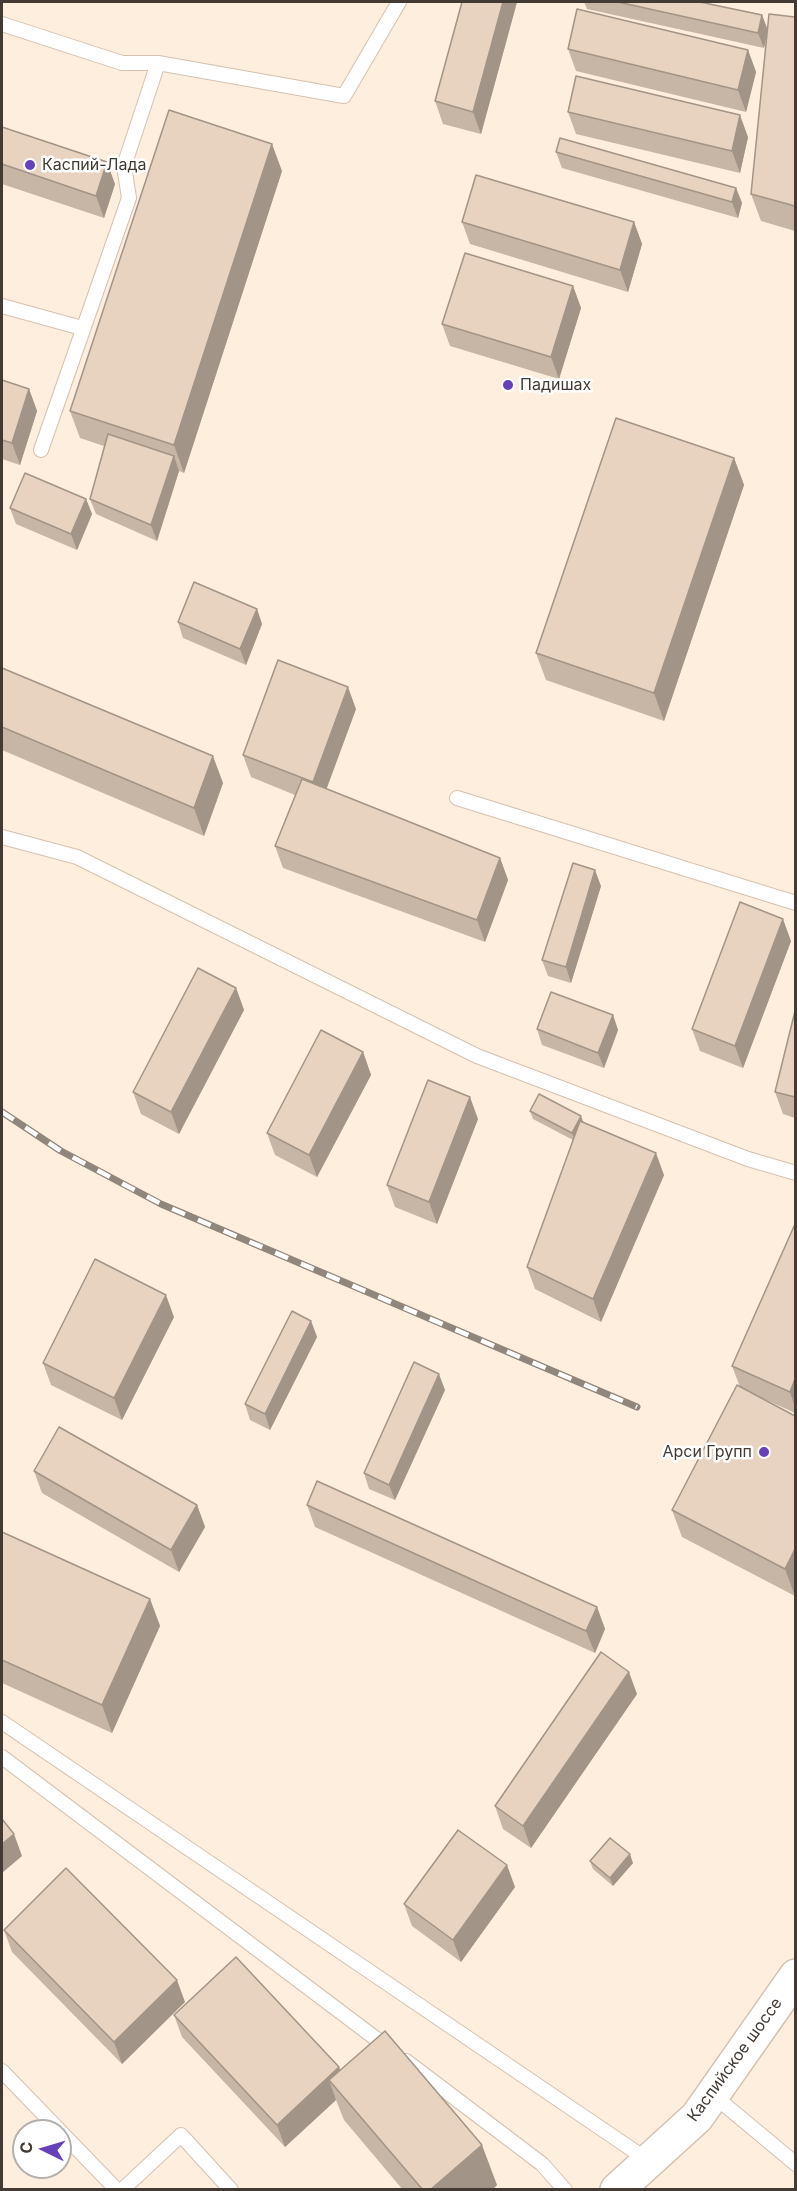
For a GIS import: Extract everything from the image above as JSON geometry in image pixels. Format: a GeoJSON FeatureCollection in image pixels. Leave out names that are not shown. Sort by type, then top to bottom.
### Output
{"type":"FeatureCollection","features":[{"type":"Feature","properties":{"kind":"main road","name":"Каспийское шоссе"},"geometry":{"type":"LineString","coordinates":[[617,2190],[697,2117],[795,1976]]}},
{"type":"Feature","properties":{"kind":"lane"},"geometry":{"type":"LineString","coordinates":[[2,24],[122,63],[158,63],[344,96],[399,2]]}},
{"type":"Feature","properties":{"kind":"lane"},"geometry":{"type":"LineString","coordinates":[[41,450],[129,198],[124,166],[158,63]]}},
{"type":"Feature","properties":{"kind":"lane"},"geometry":{"type":"LineString","coordinates":[[2,306],[82,328]]}},
{"type":"Feature","properties":{"kind":"lane"},"geometry":{"type":"LineString","coordinates":[[457,798],[795,903]]}},
{"type":"Feature","properties":{"kind":"lane"},"geometry":{"type":"LineString","coordinates":[[2,837],[77,857],[477,1056],[747,1159],[795,1173]]}},
{"type":"Feature","properties":{"kind":"lane"},"geometry":{"type":"LineString","coordinates":[[2,1722],[649,2161]]}},
{"type":"Feature","properties":{"kind":"lane"},"geometry":{"type":"LineString","coordinates":[[2,1757],[542,2164],[565,2190]]}},
{"type":"Feature","properties":{"kind":"lane"},"geometry":{"type":"LineString","coordinates":[[2,2071],[117,2190]]}},
{"type":"Feature","properties":{"kind":"lane"},"geometry":{"type":"LineString","coordinates":[[713,2095],[795,2164]]}},
{"type":"Feature","properties":{"kind":"lane"},"geometry":{"type":"LineString","coordinates":[[122,2190],[181,2135],[231,2190]]}},
{"type":"Feature","properties":{"kind":"building"},"geometry":{"type":"Polygon","coordinates":[[[462,2],[503,2],[473,112],[435,101],[462,2]]]}},
{"type":"Feature","properties":{"kind":"building"},"geometry":{"type":"Polygon","coordinates":[[[618,2],[700,2],[762,15],[758,33],[618,2]]]}},
{"type":"Feature","properties":{"kind":"building"},"geometry":{"type":"Polygon","coordinates":[[[577,9],[748,50],[738,90],[568,49],[577,9]]]}},
{"type":"Feature","properties":{"kind":"building"},"geometry":{"type":"Polygon","coordinates":[[[769,14],[795,17],[795,206],[751,194],[769,14]]]}},
{"type":"Feature","properties":{"kind":"building"},"geometry":{"type":"Polygon","coordinates":[[[576,76],[740,115],[732,151],[568,112],[576,76]]]}},
{"type":"Feature","properties":{"kind":"building"},"geometry":{"type":"Polygon","coordinates":[[[169,110],[272,144],[174,445],[70,411],[169,110]]]}},
{"type":"Feature","properties":{"kind":"building"},"geometry":{"type":"Polygon","coordinates":[[[2,127],[107,162],[96,196],[2,164],[2,127]]]}},
{"type":"Feature","properties":{"kind":"building"},"geometry":{"type":"Polygon","coordinates":[[[560,138],[736,188],[732,202],[556,152],[560,138]]]}},
{"type":"Feature","properties":{"kind":"building"},"geometry":{"type":"Polygon","coordinates":[[[476,175],[634,222],[620,270],[462,222],[476,175]]]}},
{"type":"Feature","properties":{"kind":"building"},"geometry":{"type":"Polygon","coordinates":[[[465,253],[573,286],[551,357],[442,324],[465,253]]]}},
{"type":"Feature","properties":{"kind":"building"},"geometry":{"type":"Polygon","coordinates":[[[2,380],[29,389],[12,443],[2,440],[2,380]]]}},
{"type":"Feature","properties":{"kind":"building"},"geometry":{"type":"Polygon","coordinates":[[[616,418],[734,458],[654,693],[536,653],[616,418]]]}},
{"type":"Feature","properties":{"kind":"building"},"geometry":{"type":"Polygon","coordinates":[[[108,434],[174,456],[151,525],[90,499],[108,434]]]}},
{"type":"Feature","properties":{"kind":"building"},"geometry":{"type":"Polygon","coordinates":[[[25,473],[86,499],[71,534],[10,508],[25,473]]]}},
{"type":"Feature","properties":{"kind":"building"},"geometry":{"type":"Polygon","coordinates":[[[194,582],[257,609],[240,649],[178,622],[194,582]]]}},
{"type":"Feature","properties":{"kind":"building"},"geometry":{"type":"Polygon","coordinates":[[[278,660],[348,687],[313,782],[243,755],[278,660]]]}},
{"type":"Feature","properties":{"kind":"building"},"geometry":{"type":"Polygon","coordinates":[[[2,668],[213,756],[194,808],[2,727],[2,668]]]}},
{"type":"Feature","properties":{"kind":"building"},"geometry":{"type":"Polygon","coordinates":[[[302,779],[500,858],[477,920],[275,846],[302,779]]]}},
{"type":"Feature","properties":{"kind":"building"},"geometry":{"type":"Polygon","coordinates":[[[573,863],[595,870],[566,967],[542,960],[573,863]]]}},
{"type":"Feature","properties":{"kind":"building"},"geometry":{"type":"Polygon","coordinates":[[[740,902],[783,919],[735,1046],[692,1029],[740,902]]]}},
{"type":"Feature","properties":{"kind":"building"},"geometry":{"type":"Polygon","coordinates":[[[198,968],[236,988],[171,1112],[133,1092],[198,968]]]}},
{"type":"Feature","properties":{"kind":"building"},"geometry":{"type":"Polygon","coordinates":[[[551,992],[613,1015],[598,1053],[537,1029],[551,992]]]}},
{"type":"Feature","properties":{"kind":"building"},"geometry":{"type":"Polygon","coordinates":[[[795,1011],[795,1097],[775,1092],[795,1011]]]}},
{"type":"Feature","properties":{"kind":"building"},"geometry":{"type":"Polygon","coordinates":[[[321,1030],[363,1052],[309,1155],[267,1133],[321,1030]]]}},
{"type":"Feature","properties":{"kind":"building"},"geometry":{"type":"Polygon","coordinates":[[[428,1080],[470,1097],[429,1202],[387,1185],[428,1080]]]}},
{"type":"Feature","properties":{"kind":"building"},"geometry":{"type":"Polygon","coordinates":[[[539,1094],[581,1116],[572,1133],[530,1111],[539,1094]]]}},
{"type":"Feature","properties":{"kind":"building"},"geometry":{"type":"Polygon","coordinates":[[[580,1121],[656,1153],[593,1299],[527,1267],[580,1121]]]}},
{"type":"Feature","properties":{"kind":"building"},"geometry":{"type":"Polygon","coordinates":[[[795,1224],[795,1379],[790,1392],[732,1366],[795,1224]]]}},
{"type":"Feature","properties":{"kind":"building"},"geometry":{"type":"Polygon","coordinates":[[[95,1259],[166,1295],[114,1398],[43,1363],[95,1259]]]}},
{"type":"Feature","properties":{"kind":"building"},"geometry":{"type":"Polygon","coordinates":[[[292,1311],[311,1321],[265,1414],[245,1404],[292,1311]]]}},
{"type":"Feature","properties":{"kind":"building"},"geometry":{"type":"Polygon","coordinates":[[[414,1362],[439,1374],[389,1485],[364,1473],[414,1362]]]}},
{"type":"Feature","properties":{"kind":"building"},"geometry":{"type":"Polygon","coordinates":[[[737,1385],[795,1416],[795,1549],[785,1569],[672,1510],[737,1385]]]}},
{"type":"Feature","properties":{"kind":"building"},"geometry":{"type":"Polygon","coordinates":[[[59,1427],[197,1505],[171,1550],[34,1471],[59,1427]]]}},
{"type":"Feature","properties":{"kind":"building"},"geometry":{"type":"Polygon","coordinates":[[[317,1481],[597,1607],[586,1631],[307,1505],[317,1481]]]}},
{"type":"Feature","properties":{"kind":"building"},"geometry":{"type":"Polygon","coordinates":[[[2,1532],[150,1599],[102,1705],[2,1660],[2,1532]]]}},
{"type":"Feature","properties":{"kind":"building"},"geometry":{"type":"Polygon","coordinates":[[[601,1652],[629,1672],[523,1826],[495,1806],[601,1652]]]}},
{"type":"Feature","properties":{"kind":"building"},"geometry":{"type":"Polygon","coordinates":[[[2,1819],[14,1834],[2,1844],[2,1819]]]}},
{"type":"Feature","properties":{"kind":"building"},"geometry":{"type":"Polygon","coordinates":[[[458,1830],[507,1865],[453,1940],[404,1904],[458,1830]]]}},
{"type":"Feature","properties":{"kind":"building"},"geometry":{"type":"Polygon","coordinates":[[[610,1838],[630,1854],[610,1878],[590,1861],[610,1838]]]}},
{"type":"Feature","properties":{"kind":"building"},"geometry":{"type":"Polygon","coordinates":[[[66,1868],[177,1980],[114,2042],[4,1930],[66,1868]]]}},
{"type":"Feature","properties":{"kind":"building"},"geometry":{"type":"Polygon","coordinates":[[[236,1957],[339,2067],[277,2125],[174,2015],[236,1957]]]}},
{"type":"Feature","properties":{"kind":"building"},"geometry":{"type":"Polygon","coordinates":[[[385,2031],[482,2145],[430,2190],[423,2190],[329,2080],[385,2031]]]}},
{"type":"Feature","properties":{"kind":"railway"},"geometry":{"type":"LineString","coordinates":[[2,1112],[61,1151],[161,1204],[637,1407]]}},
{"type":"Feature","properties":{"kind":"place","name":"Каспий-Лада"},"geometry":{"type":"Point","coordinates":[30,165]}},
{"type":"Feature","properties":{"kind":"place","name":"Падишах"},"geometry":{"type":"Point","coordinates":[508,385]}},
{"type":"Feature","properties":{"kind":"place","name":"Арси Групп"},"geometry":{"type":"Point","coordinates":[764,1452]}}]}
